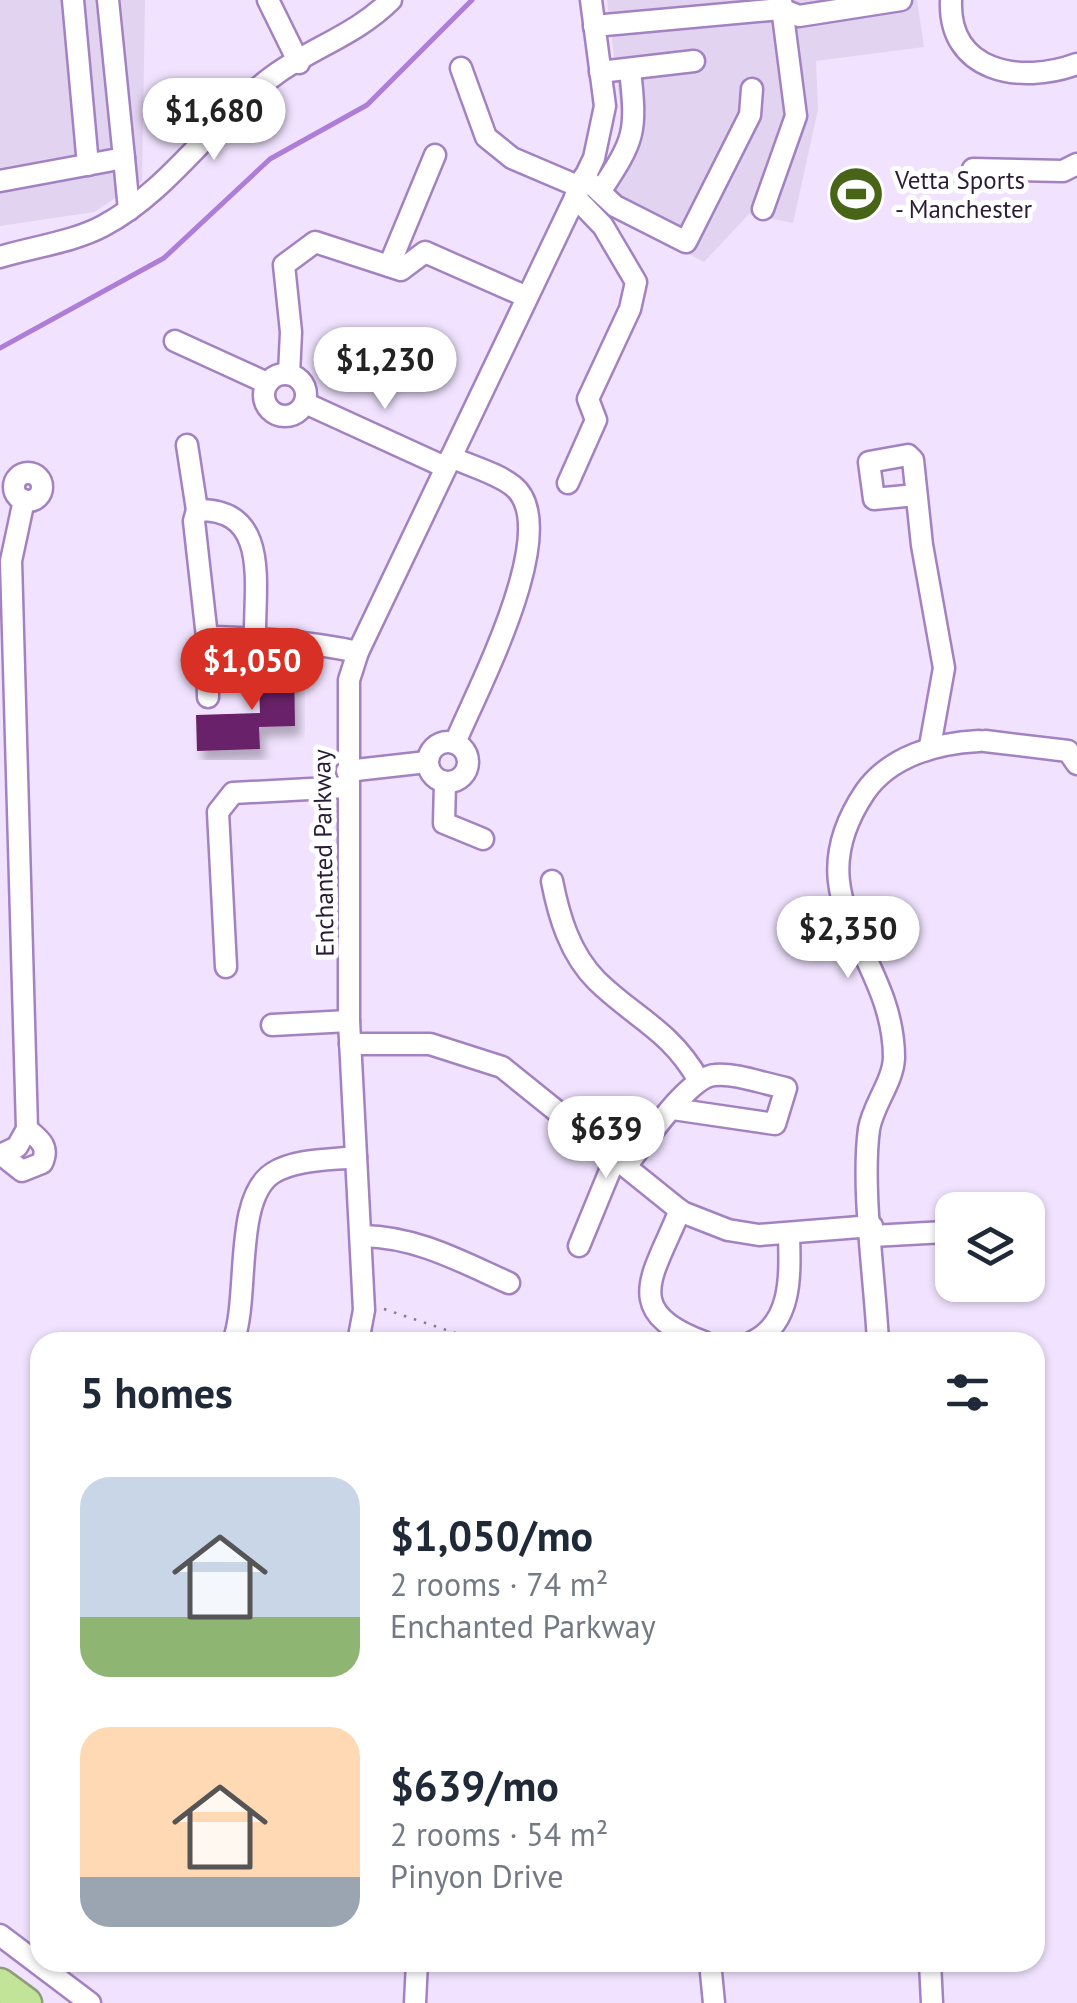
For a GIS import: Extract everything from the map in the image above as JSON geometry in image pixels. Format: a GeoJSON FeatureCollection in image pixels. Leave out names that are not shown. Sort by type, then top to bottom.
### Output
{"type":"FeatureCollection","features":[{"type":"Feature","properties":{"kind":"highway"},"geometry":{"type":"LineString","coordinates":[[0,1984],[26,2003]]}},
{"type":"Feature","properties":{"kind":"street"},"geometry":{"type":"LineString","coordinates":[[73,0],[88,164]]}},
{"type":"Feature","properties":{"kind":"street"},"geometry":{"type":"LineString","coordinates":[[108,0],[128,210]]}},
{"type":"Feature","properties":{"kind":"street"},"geometry":{"type":"LineString","coordinates":[[268,0],[298,63]]}},
{"type":"Feature","properties":{"kind":"street"},"geometry":{"type":"LineString","coordinates":[[0,256],[99,228],[128,210],[212,128],[278,73],[368,24],[391,0]]}},
{"type":"Feature","properties":{"kind":"street","name":"Enchanted Parkway"},"geometry":{"type":"LineString","coordinates":[[360,1332],[364,1310],[363,1236],[349,1021],[348,696],[358,652],[527,297],[585,188],[603,122],[591,0]]}},
{"type":"Feature","properties":{"kind":"street"},"geometry":{"type":"LineString","coordinates":[[594,26],[781,4],[799,16],[901,0]]}},
{"type":"Feature","properties":{"kind":"street"},"geometry":{"type":"LineString","coordinates":[[951,0],[954,37],[962,51],[983,64],[1008,71],[1063,69],[1077,64]]}},
{"type":"Feature","properties":{"kind":"street"},"geometry":{"type":"LineString","coordinates":[[763,209],[796,116],[781,4]]}},
{"type":"Feature","properties":{"kind":"street"},"geometry":{"type":"LineString","coordinates":[[600,72],[694,61]]}},
{"type":"Feature","properties":{"kind":"street"},"geometry":{"type":"LineString","coordinates":[[461,68],[486,137],[512,158],[585,188],[686,242],[750,115],[752,89]]}},
{"type":"Feature","properties":{"kind":"street"},"geometry":{"type":"LineString","coordinates":[[585,188],[628,149],[636,128],[630,70]]}},
{"type":"Feature","properties":{"kind":"street"},"geometry":{"type":"LineString","coordinates":[[389,266],[435,155]]}},
{"type":"Feature","properties":{"kind":"street"},"geometry":{"type":"LineString","coordinates":[[0,181],[124,158]]}},
{"type":"Feature","properties":{"kind":"street"},"geometry":{"type":"LineString","coordinates":[[973,168],[1063,170],[1077,164]]}},
{"type":"Feature","properties":{"kind":"street"},"geometry":{"type":"LineString","coordinates":[[568,483],[596,420],[588,398],[630,309],[636,282],[585,188]]}},
{"type":"Feature","properties":{"kind":"street"},"geometry":{"type":"LineString","coordinates":[[289,374],[291,332],[284,265],[315,242],[401,270],[425,252],[527,297]]}},
{"type":"Feature","properties":{"kind":"street"},"geometry":{"type":"LineString","coordinates":[[175,341],[267,383]]}},
{"type":"Feature","properties":{"kind":"street"},"geometry":{"type":"LineString","coordinates":[[289,374],[302,382],[305,403],[288,416],[273,412],[264,396],[267,383],[274,376],[289,374]]}},
{"type":"Feature","properties":{"kind":"street"},"geometry":{"type":"LineString","coordinates":[[305,403],[514,487],[529,510],[522,584],[455,743]]}},
{"type":"Feature","properties":{"kind":"street"},"geometry":{"type":"LineString","coordinates":[[187,445],[197,510],[194,521],[208,697]]}},
{"type":"Feature","properties":{"kind":"street"},"geometry":{"type":"LineString","coordinates":[[916,495],[944,668],[930,746]]}},
{"type":"Feature","properties":{"kind":"street"},"geometry":{"type":"LineString","coordinates":[[12,1146],[8,805],[12,561],[24,500]]}},
{"type":"Feature","properties":{"kind":"street"},"geometry":{"type":"LineString","coordinates":[[197,510],[217,509],[245,524],[252,540],[256,638]]}},
{"type":"Feature","properties":{"kind":"street"},"geometry":{"type":"LineString","coordinates":[[206,637],[290,638],[358,652]]}},
{"type":"Feature","properties":{"kind":"street"},"geometry":{"type":"LineString","coordinates":[[877,1332],[866,1158],[870,1125],[894,1060],[886,1012],[845,914],[836,861],[842,831],[871,784],[930,746],[982,741],[1074,753]]}},
{"type":"Feature","properties":{"kind":"street"},"geometry":{"type":"LineString","coordinates":[[226,966],[218,812],[233,793],[347,779],[428,762],[438,744],[455,743],[466,752],[468,765],[458,780],[445,783],[434,778],[428,762]]}},
{"type":"Feature","properties":{"kind":"street"},"geometry":{"type":"LineString","coordinates":[[445,783],[444,823],[483,839]]}},
{"type":"Feature","properties":{"kind":"street"},"geometry":{"type":"LineString","coordinates":[[552,881],[559,916],[576,955],[596,980],[680,1047],[698,1079]]}},
{"type":"Feature","properties":{"kind":"street"},"geometry":{"type":"LineString","coordinates":[[272,1025],[349,1021]]}},
{"type":"Feature","properties":{"kind":"street"},"geometry":{"type":"LineString","coordinates":[[350,1044],[430,1044],[502,1067],[680,1210],[728,1230],[789,1234],[935,1232]]}},
{"type":"Feature","properties":{"kind":"street"},"geometry":{"type":"LineString","coordinates":[[580,1246],[621,1161],[698,1079],[716,1074],[786,1088],[775,1124],[673,1109]]}},
{"type":"Feature","properties":{"kind":"street"},"geometry":{"type":"LineString","coordinates":[[237,1332],[242,1320],[249,1209],[256,1188],[273,1173],[296,1164],[356,1157]]}},
{"type":"Feature","properties":{"kind":"street"},"geometry":{"type":"LineString","coordinates":[[677,1332],[651,1308],[648,1292],[680,1210]]}},
{"type":"Feature","properties":{"kind":"street"},"geometry":{"type":"LineString","coordinates":[[772,1332],[787,1296],[789,1234]]}},
{"type":"Feature","properties":{"kind":"street"},"geometry":{"type":"LineString","coordinates":[[363,1236],[396,1237],[420,1243],[509,1282]]}},
{"type":"Feature","properties":{"kind":"street"},"geometry":{"type":"LineString","coordinates":[[0,1935],[30,1958]]}},
{"type":"Feature","properties":{"kind":"street"},"geometry":{"type":"LineString","coordinates":[[49,1972],[90,2003]]}},
{"type":"Feature","properties":{"kind":"street"},"geometry":{"type":"LineString","coordinates":[[414,2003],[416,1972]]}},
{"type":"Feature","properties":{"kind":"street"},"geometry":{"type":"LineString","coordinates":[[711,1972],[714,2003]]}},
{"type":"Feature","properties":{"kind":"street"},"geometry":{"type":"LineString","coordinates":[[930,1972],[932,2003]]}},
{"type":"Feature","properties":{"kind":"path"},"geometry":{"type":"LineString","coordinates":[[364,1310],[392,1309],[455,1332]]}},
{"type":"Feature","properties":{"kind":"shaded area"},"geometry":{"type":"Polygon","coordinates":[[[0,0],[145,0],[142,181],[94,212],[0,226],[0,0]]]}},
{"type":"Feature","properties":{"kind":"shaded area"},"geometry":{"type":"Polygon","coordinates":[[[607,0],[917,0],[924,47],[816,61],[818,110],[793,223],[749,214],[704,262],[590,201],[618,146],[621,112],[607,0]]]}},
{"type":"Feature","properties":{"kind":"building"},"geometry":{"type":"Polygon","coordinates":[[[294,662],[295,726],[259,727],[260,749],[197,751],[196,715],[260,713],[258,663],[294,662]]]}},
{"type":"Feature","properties":{"kind":"waterway"},"geometry":{"type":"LineString","coordinates":[[0,348],[164,258],[270,159],[367,105],[472,0]]}},
{"type":"Feature","properties":{"kind":"place","name":"Vetta Sports - Manchester"},"geometry":{"type":"Point","coordinates":[856,194]}}]}
